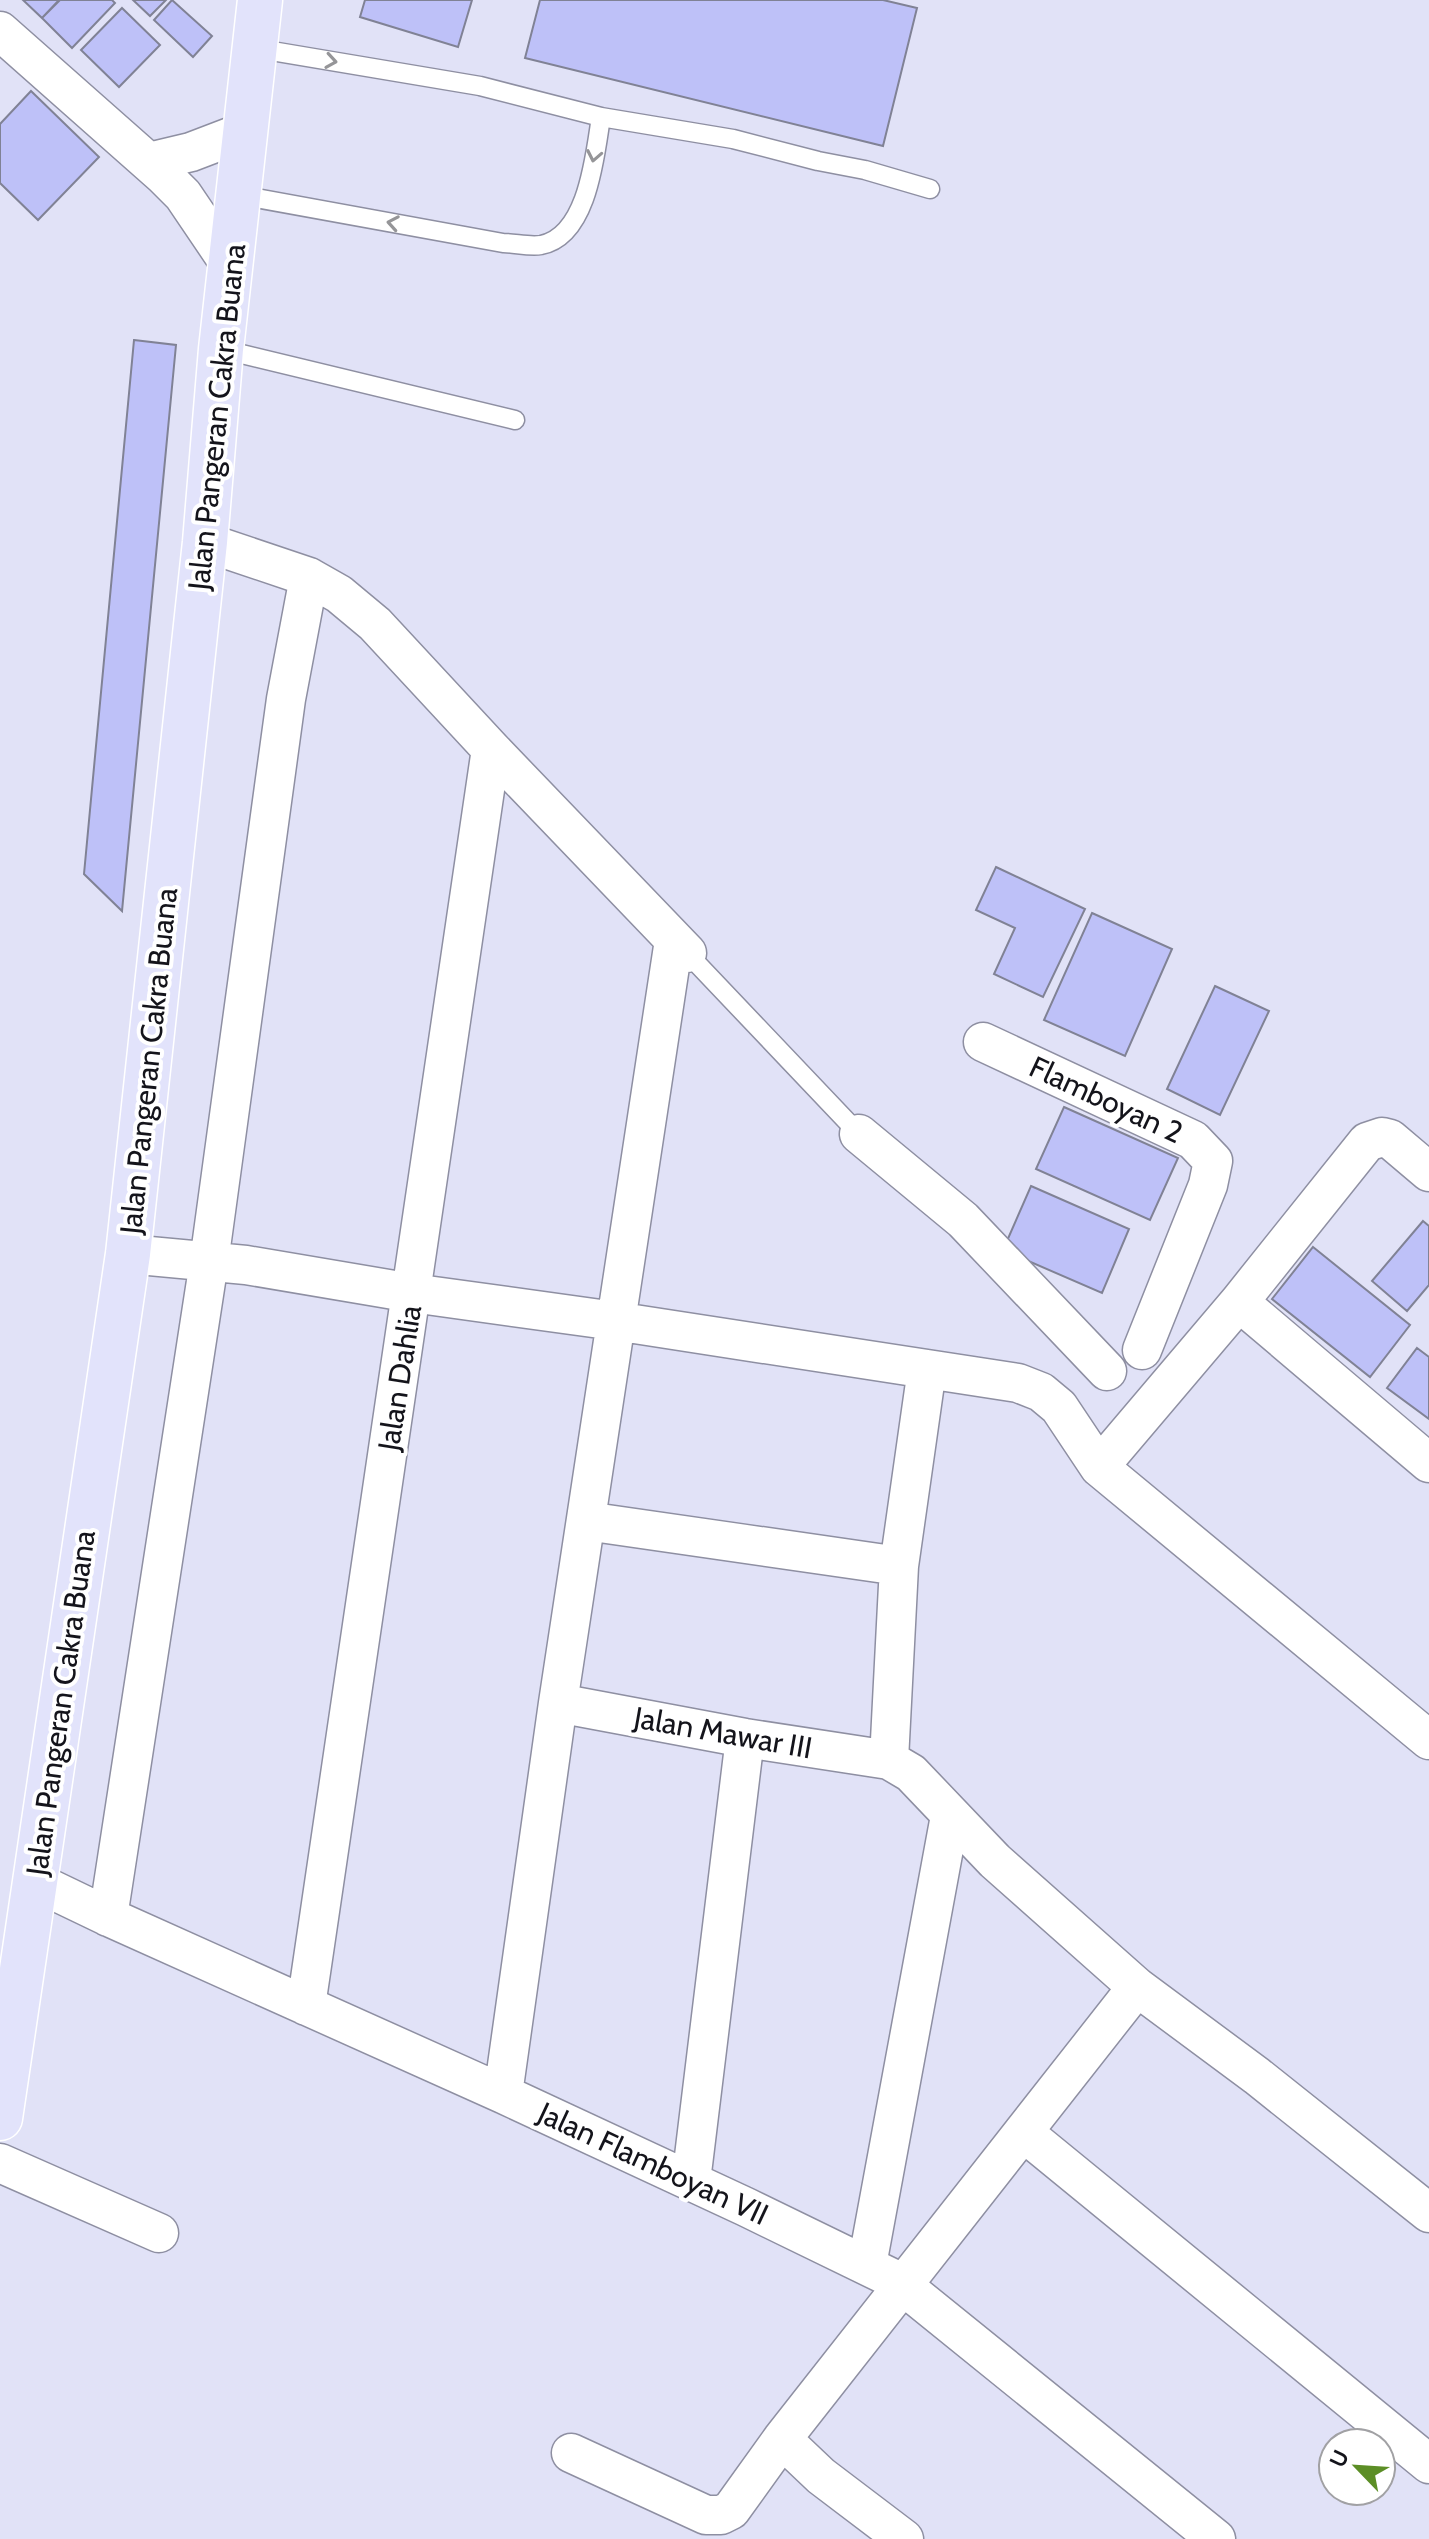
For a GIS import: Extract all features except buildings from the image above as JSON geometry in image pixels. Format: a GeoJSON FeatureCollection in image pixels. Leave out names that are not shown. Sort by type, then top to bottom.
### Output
{"type":"FeatureCollection","features":[{"type":"Feature","properties":{"kind":"main road","name":"Jalan Pangeran Cakra Buana"},"geometry":{"type":"LineString","coordinates":[[0,2118],[128,1254],[260,0]]}},
{"type":"Feature","properties":{"kind":"street"},"geometry":{"type":"LineString","coordinates":[[0,31],[183,195],[231,266]]}},
{"type":"Feature","properties":{"kind":"street"},"geometry":{"type":"LineString","coordinates":[[149,162],[191,152],[246,131]]}},
{"type":"Feature","properties":{"kind":"street"},"geometry":{"type":"LineString","coordinates":[[205,542],[309,577],[339,594],[375,624],[680,946],[615,1321],[503,2094]]}},
{"type":"Feature","properties":{"kind":"street"},"geometry":{"type":"LineString","coordinates":[[108,1917],[209,1262],[286,699],[309,577]]}},
{"type":"Feature","properties":{"kind":"street","name":"Jalan Dahlia"},"geometry":{"type":"LineString","coordinates":[[306,2006],[491,749]]}},
{"type":"Feature","properties":{"kind":"street","name":"Flamboyan 2"},"geometry":{"type":"LineString","coordinates":[[983,1042],[1193,1140],[1213,1161],[1208,1185],[1142,1350]]}},
{"type":"Feature","properties":{"kind":"street"},"geometry":{"type":"LineString","coordinates":[[859,1134],[963,1220],[1107,1371]]}},
{"type":"Feature","properties":{"kind":"street"},"geometry":{"type":"LineString","coordinates":[[1099,1467],[1239,1302],[1367,1142],[1382,1137],[1390,1139],[1429,1172]]}},
{"type":"Feature","properties":{"kind":"street"},"geometry":{"type":"LineString","coordinates":[[128,1254],[246,1265],[412,1293],[1018,1383],[1041,1392],[1059,1407],[1099,1467],[1429,1740]]}},
{"type":"Feature","properties":{"kind":"street"},"geometry":{"type":"LineString","coordinates":[[1059,1407],[1107,1371],[1142,1350],[1239,1302]]}},
{"type":"Feature","properties":{"kind":"street"},"geometry":{"type":"LineString","coordinates":[[1239,1302],[1429,1463]]}},
{"type":"Feature","properties":{"kind":"street"},"geometry":{"type":"LineString","coordinates":[[927,1369],[899,1566],[889,1760],[911,1773],[995,1861],[1137,1987],[1257,2076],[1429,2213]]}},
{"type":"Feature","properties":{"kind":"street"},"geometry":{"type":"LineString","coordinates":[[586,1521],[899,1566]]}},
{"type":"Feature","properties":{"kind":"street","name":"Jalan Mawar III"},"geometry":{"type":"LineString","coordinates":[[558,1703],[745,1738],[889,1760]]}},
{"type":"Feature","properties":{"kind":"street"},"geometry":{"type":"LineString","coordinates":[[691,2181],[745,1738]]}},
{"type":"Feature","properties":{"kind":"street"},"geometry":{"type":"LineString","coordinates":[[867,2265],[950,1816]]}},
{"type":"Feature","properties":{"kind":"street","name":"Jalan Flamboyan VII"},"geometry":{"type":"LineString","coordinates":[[34,1881],[503,2094],[867,2265],[904,2286],[1216,2539]]}},
{"type":"Feature","properties":{"kind":"street"},"geometry":{"type":"LineString","coordinates":[[571,2453],[706,2515],[721,2515],[731,2510],[782,2439],[1137,1987]]}},
{"type":"Feature","properties":{"kind":"street"},"geometry":{"type":"LineString","coordinates":[[1023,2132],[1429,2464]]}},
{"type":"Feature","properties":{"kind":"street"},"geometry":{"type":"LineString","coordinates":[[0,2163],[159,2233]]}},
{"type":"Feature","properties":{"kind":"street"},"geometry":{"type":"LineString","coordinates":[[782,2439],[821,2476],[904,2539]]}},
{"type":"Feature","properties":{"kind":"lane"},"geometry":{"type":"LineString","coordinates":[[254,48],[480,86],[601,117],[733,139],[865,170],[930,189]]}},
{"type":"Feature","properties":{"kind":"lane"},"geometry":{"type":"LineString","coordinates":[[239,195],[503,243],[542,245],[570,228],[588,188],[601,117]]}},
{"type":"Feature","properties":{"kind":"lane"},"geometry":{"type":"LineString","coordinates":[[221,349],[515,420]]}},
{"type":"Feature","properties":{"kind":"lane"},"geometry":{"type":"LineString","coordinates":[[680,946],[859,1134]]}}]}
